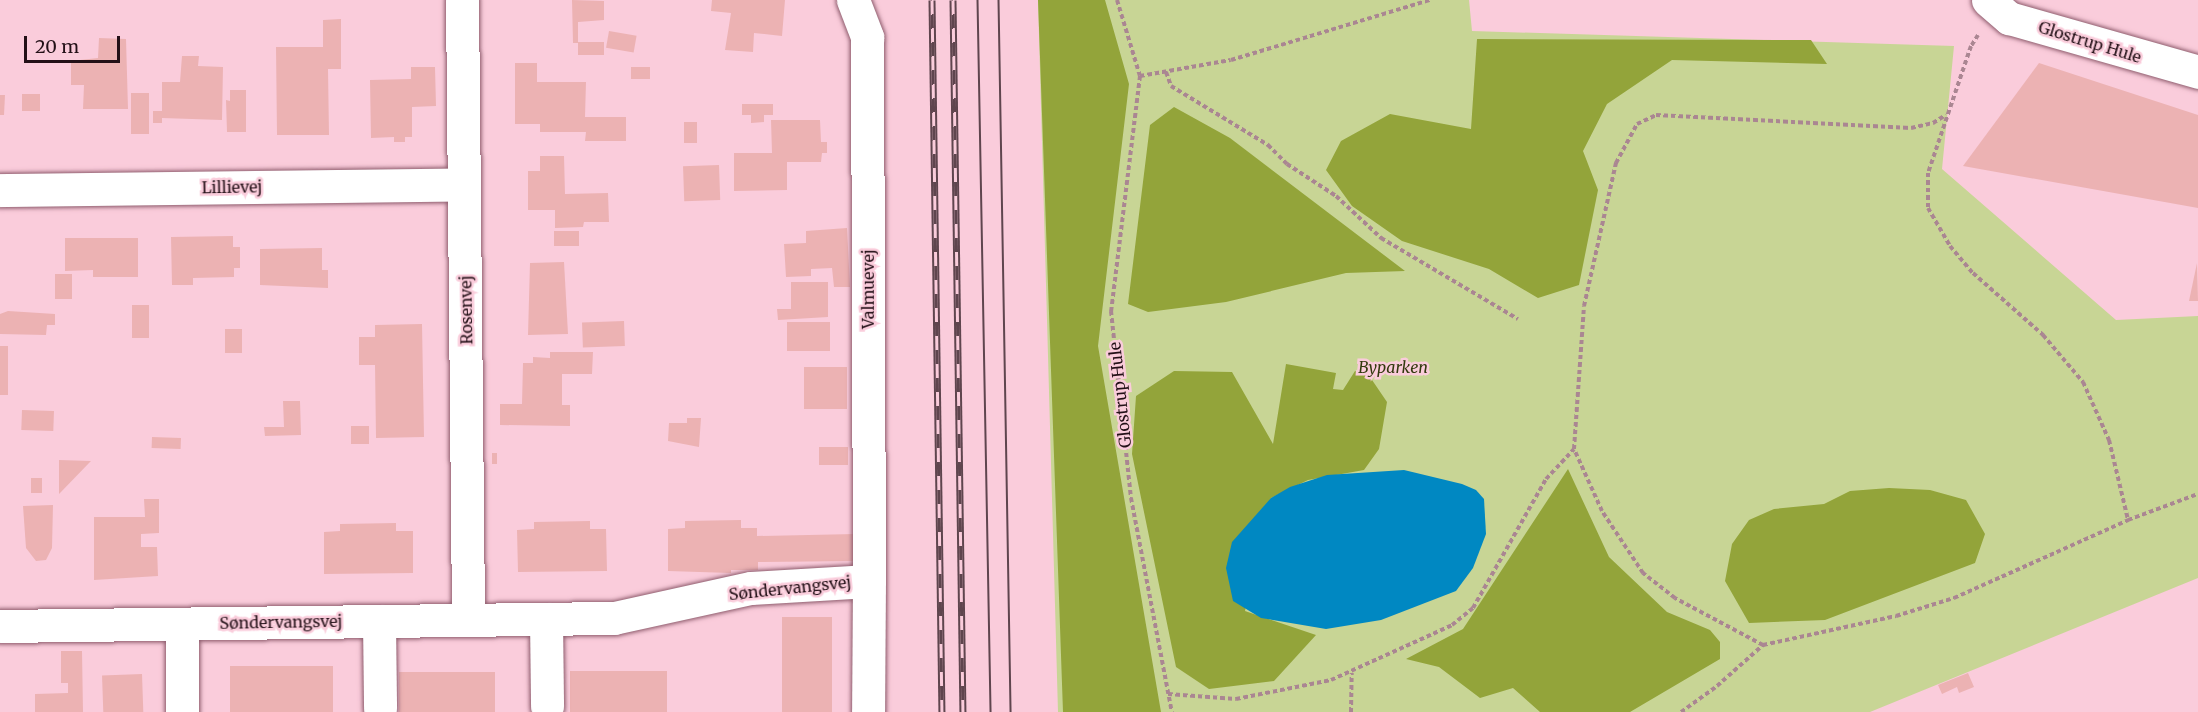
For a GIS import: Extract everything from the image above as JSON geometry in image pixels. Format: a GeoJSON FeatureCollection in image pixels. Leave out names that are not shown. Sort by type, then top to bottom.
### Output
{"type":"FeatureCollection","features":[{"type":"Feature","properties":{"kind":"street","name":"Rosenvej"},"geometry":{"type":"LineString","coordinates":[[462,0],[468,619]]}},
{"type":"Feature","properties":{"kind":"street","name":"Valmuevej"},"geometry":{"type":"LineString","coordinates":[[853,0],[867,37],[869,580]]}},
{"type":"Feature","properties":{"kind":"street","name":"Glostrup Hule"},"geometry":{"type":"LineString","coordinates":[[1992,5],[2009,18],[2198,72]]}},
{"type":"Feature","properties":{"kind":"street","name":"Lillievej"},"geometry":{"type":"LineString","coordinates":[[0,190],[464,184]]}},
{"type":"Feature","properties":{"kind":"street","name":"Søndervangsvej"},"geometry":{"type":"LineString","coordinates":[[0,626],[614,618],[751,588],[869,580],[868,712]]}},
{"type":"Feature","properties":{"kind":"street"},"geometry":{"type":"LineString","coordinates":[[546,619],[547,706]]}},
{"type":"Feature","properties":{"kind":"street"},"geometry":{"type":"LineString","coordinates":[[379,621],[380,708]]}},
{"type":"Feature","properties":{"kind":"street"},"geometry":{"type":"LineString","coordinates":[[182,624],[182,712]]}},
{"type":"Feature","properties":{"kind":"path","name":"Glostrup Hule"},"geometry":{"type":"LineString","coordinates":[[1117,0],[1140,76],[1111,311],[1131,498],[1172,712]]}},
{"type":"Feature","properties":{"kind":"path"},"geometry":{"type":"LineString","coordinates":[[1140,76],[1231,60],[1430,0]]}},
{"type":"Feature","properties":{"kind":"path"},"geometry":{"type":"LineString","coordinates":[[1992,5],[1971,46],[1946,116],[1926,185],[1933,219],[1973,273],[2043,334],[2083,382],[2109,440],[2128,520]]}},
{"type":"Feature","properties":{"kind":"path"},"geometry":{"type":"LineString","coordinates":[[1166,72],[1171,86],[1268,145],[1287,164],[1336,196],[1381,238],[1518,319]]}},
{"type":"Feature","properties":{"kind":"path"},"geometry":{"type":"LineString","coordinates":[[1763,645],[1675,598],[1643,573],[1602,511],[1574,449],[1587,292],[1616,163],[1637,124],[1656,115],[1678,114],[1911,128],[1933,123],[1946,116]]}},
{"type":"Feature","properties":{"kind":"path"},"geometry":{"type":"LineString","coordinates":[[1168,694],[1236,699],[1352,673],[1452,625],[1467,614],[1546,479],[1574,449]]}},
{"type":"Feature","properties":{"kind":"path"},"geometry":{"type":"LineString","coordinates":[[1681,712],[1717,686],[1763,645],[1935,605],[2128,520],[2198,494]]}},
{"type":"Feature","properties":{"kind":"path"},"geometry":{"type":"LineString","coordinates":[[1351,712],[1352,673]]}},
{"type":"Feature","properties":{"kind":"green space","name":"Byparken"},"geometry":{"type":"Polygon","coordinates":[[[1038,0],[1469,0],[1472,31],[1954,46],[1942,169],[2116,320],[2198,316],[2198,578],[1870,712],[1058,712],[1038,0]]]}},
{"type":"Feature","properties":{"kind":"green space"},"geometry":{"type":"Polygon","coordinates":[[[1038,0],[1105,0],[1129,84],[1098,346],[1161,712],[1063,712],[1038,0]]]}},
{"type":"Feature","properties":{"kind":"green space"},"geometry":{"type":"Polygon","coordinates":[[[1477,39],[1811,40],[1827,64],[1672,60],[1607,104],[1583,151],[1598,190],[1579,285],[1538,298],[1489,269],[1402,241],[1352,206],[1326,170],[1341,141],[1390,114],[1471,129],[1477,39]]]}},
{"type":"Feature","properties":{"kind":"green space"},"geometry":{"type":"Polygon","coordinates":[[[1174,107],[1230,138],[1405,271],[1346,273],[1226,302],[1148,312],[1128,304],[1150,125],[1174,107]]]}},
{"type":"Feature","properties":{"kind":"green space"},"geometry":{"type":"Polygon","coordinates":[[[1286,364],[1336,373],[1333,389],[1343,390],[1355,371],[1370,377],[1387,402],[1379,449],[1364,470],[1308,480],[1271,498],[1245,611],[1316,635],[1274,681],[1209,689],[1176,667],[1132,454],[1136,396],[1174,371],[1232,372],[1273,444],[1286,364]]]}},
{"type":"Feature","properties":{"kind":"green space"},"geometry":{"type":"Polygon","coordinates":[[[1568,469],[1609,557],[1667,612],[1710,630],[1720,642],[1720,659],[1630,712],[1540,712],[1513,688],[1480,698],[1439,667],[1406,659],[1463,629],[1568,469]]]}},
{"type":"Feature","properties":{"kind":"green space"},"geometry":{"type":"Polygon","coordinates":[[[1889,488],[1930,490],[1966,500],[1985,534],[1975,563],[1825,620],[1749,623],[1725,581],[1732,544],[1749,520],[1774,509],[1824,504],[1850,491],[1889,488]]]}},
{"type":"Feature","properties":{"kind":"water"},"geometry":{"type":"Polygon","coordinates":[[[1404,470],[1462,484],[1476,490],[1484,499],[1486,534],[1473,568],[1456,591],[1381,620],[1326,629],[1261,618],[1233,601],[1226,568],[1232,542],[1271,498],[1290,487],[1327,475],[1404,470]]]}},
{"type":"Feature","properties":{"kind":"building"},"geometry":{"type":"Polygon","coordinates":[[[572,0],[604,1],[604,20],[578,22],[578,43],[573,43],[572,0]]]}},
{"type":"Feature","properties":{"kind":"building"},"geometry":{"type":"Polygon","coordinates":[[[712,0],[785,0],[782,36],[754,33],[753,52],[725,50],[731,13],[711,11],[712,0]]]}},
{"type":"Feature","properties":{"kind":"building"},"geometry":{"type":"Polygon","coordinates":[[[341,19],[341,69],[328,69],[329,135],[277,135],[276,47],[323,47],[323,20],[341,19]]]}},
{"type":"Feature","properties":{"kind":"building"},"geometry":{"type":"Polygon","coordinates":[[[609,31],[637,36],[634,53],[606,48],[609,31]]]}},
{"type":"Feature","properties":{"kind":"building"},"geometry":{"type":"Polygon","coordinates":[[[99,38],[126,39],[128,109],[83,109],[84,85],[71,85],[71,61],[98,58],[99,38]]]}},
{"type":"Feature","properties":{"kind":"building"},"geometry":{"type":"Polygon","coordinates":[[[578,42],[604,42],[604,55],[578,55],[578,42]]]}},
{"type":"Feature","properties":{"kind":"building"},"geometry":{"type":"Polygon","coordinates":[[[182,56],[199,56],[198,66],[223,67],[222,120],[162,118],[162,123],[153,123],[153,111],[162,111],[162,82],[180,82],[182,56]]]}},
{"type":"Feature","properties":{"kind":"building"},"geometry":{"type":"Polygon","coordinates":[[[515,63],[537,63],[537,82],[586,82],[585,117],[626,117],[626,141],[585,141],[586,132],[540,132],[540,124],[515,124],[515,63]]]}},
{"type":"Feature","properties":{"kind":"building"},"geometry":{"type":"Polygon","coordinates":[[[2039,63],[2198,115],[2198,208],[1963,166],[2039,63]]]}},
{"type":"Feature","properties":{"kind":"building"},"geometry":{"type":"Polygon","coordinates":[[[411,67],[435,67],[436,106],[412,107],[412,137],[405,137],[405,142],[394,142],[394,137],[371,138],[370,80],[411,79],[411,67]]]}},
{"type":"Feature","properties":{"kind":"building"},"geometry":{"type":"Polygon","coordinates":[[[631,67],[650,67],[650,79],[631,79],[631,67]]]}},
{"type":"Feature","properties":{"kind":"building"},"geometry":{"type":"Polygon","coordinates":[[[230,90],[246,90],[246,132],[227,132],[226,100],[230,101],[230,90]]]}},
{"type":"Feature","properties":{"kind":"building"},"geometry":{"type":"Polygon","coordinates":[[[131,93],[149,93],[149,134],[131,134],[131,93]]]}},
{"type":"Feature","properties":{"kind":"building"},"geometry":{"type":"Polygon","coordinates":[[[22,94],[40,94],[40,111],[22,111],[22,94]]]}},
{"type":"Feature","properties":{"kind":"building"},"geometry":{"type":"Polygon","coordinates":[[[0,95],[5,95],[4,115],[0,115],[0,95]]]}},
{"type":"Feature","properties":{"kind":"building"},"geometry":{"type":"Polygon","coordinates":[[[742,104],[773,104],[773,115],[764,115],[764,122],[751,123],[751,115],[742,115],[742,104]]]}},
{"type":"Feature","properties":{"kind":"building"},"geometry":{"type":"Polygon","coordinates":[[[771,120],[820,120],[821,142],[827,142],[827,153],[822,153],[821,162],[787,162],[787,190],[734,191],[734,153],[772,153],[771,120]]]}},
{"type":"Feature","properties":{"kind":"building"},"geometry":{"type":"Polygon","coordinates":[[[684,122],[697,122],[697,143],[684,143],[684,122]]]}},
{"type":"Feature","properties":{"kind":"building"},"geometry":{"type":"Polygon","coordinates":[[[540,156],[564,156],[565,194],[608,193],[609,222],[584,222],[583,227],[555,228],[555,210],[528,210],[528,171],[540,171],[540,156]]]}},
{"type":"Feature","properties":{"kind":"building"},"geometry":{"type":"Polygon","coordinates":[[[719,165],[720,200],[684,201],[683,166],[719,165]]]}},
{"type":"Feature","properties":{"kind":"building"},"geometry":{"type":"Polygon","coordinates":[[[847,228],[850,287],[834,287],[832,268],[811,269],[811,276],[786,277],[784,244],[806,243],[806,231],[847,228]]]}},
{"type":"Feature","properties":{"kind":"building"},"geometry":{"type":"Polygon","coordinates":[[[554,231],[579,231],[579,246],[554,246],[554,231]]]}},
{"type":"Feature","properties":{"kind":"building"},"geometry":{"type":"Polygon","coordinates":[[[233,236],[233,247],[240,247],[240,268],[234,268],[234,277],[193,278],[193,285],[172,285],[171,237],[233,236]]]}},
{"type":"Feature","properties":{"kind":"building"},"geometry":{"type":"Polygon","coordinates":[[[65,238],[138,238],[138,277],[93,277],[93,270],[65,271],[65,238]]]}},
{"type":"Feature","properties":{"kind":"building"},"geometry":{"type":"Polygon","coordinates":[[[322,248],[322,270],[328,270],[328,288],[260,285],[260,249],[322,248]]]}},
{"type":"Feature","properties":{"kind":"building"},"geometry":{"type":"Polygon","coordinates":[[[564,262],[568,334],[528,335],[530,263],[564,262]]]}},
{"type":"Feature","properties":{"kind":"building"},"geometry":{"type":"Polygon","coordinates":[[[2197,263],[2198,301],[2189,301],[2197,263]]]}},
{"type":"Feature","properties":{"kind":"building"},"geometry":{"type":"Polygon","coordinates":[[[55,274],[72,274],[72,299],[55,299],[55,274]]]}},
{"type":"Feature","properties":{"kind":"building"},"geometry":{"type":"Polygon","coordinates":[[[791,282],[828,282],[828,317],[778,320],[777,309],[791,309],[791,282]]]}},
{"type":"Feature","properties":{"kind":"building"},"geometry":{"type":"Polygon","coordinates":[[[132,305],[149,305],[149,338],[132,338],[132,305]]]}},
{"type":"Feature","properties":{"kind":"building"},"geometry":{"type":"Polygon","coordinates":[[[8,311],[55,314],[55,325],[47,325],[46,335],[0,334],[0,314],[8,311]]]}},
{"type":"Feature","properties":{"kind":"building"},"geometry":{"type":"Polygon","coordinates":[[[624,321],[625,346],[583,347],[582,322],[624,321]]]}},
{"type":"Feature","properties":{"kind":"building"},"geometry":{"type":"Polygon","coordinates":[[[787,322],[830,322],[830,351],[787,351],[787,322]]]}},
{"type":"Feature","properties":{"kind":"building"},"geometry":{"type":"Polygon","coordinates":[[[422,324],[424,437],[376,438],[375,365],[359,365],[359,337],[375,337],[375,325],[422,324]]]}},
{"type":"Feature","properties":{"kind":"building"},"geometry":{"type":"Polygon","coordinates":[[[225,329],[242,329],[242,353],[225,353],[225,329]]]}},
{"type":"Feature","properties":{"kind":"building"},"geometry":{"type":"Polygon","coordinates":[[[0,346],[8,346],[8,395],[0,395],[0,346]]]}},
{"type":"Feature","properties":{"kind":"building"},"geometry":{"type":"Polygon","coordinates":[[[550,352],[593,352],[592,374],[562,374],[562,405],[570,405],[570,426],[500,425],[500,404],[522,404],[523,363],[533,363],[533,357],[550,358],[550,352]]]}},
{"type":"Feature","properties":{"kind":"building"},"geometry":{"type":"Polygon","coordinates":[[[804,367],[847,367],[847,409],[804,409],[804,367]]]}},
{"type":"Feature","properties":{"kind":"building"},"geometry":{"type":"Polygon","coordinates":[[[283,401],[300,401],[301,435],[265,436],[264,427],[284,427],[283,401]]]}},
{"type":"Feature","properties":{"kind":"building"},"geometry":{"type":"Polygon","coordinates":[[[22,410],[54,411],[53,431],[21,430],[22,410]]]}},
{"type":"Feature","properties":{"kind":"building"},"geometry":{"type":"Polygon","coordinates":[[[687,418],[701,418],[699,447],[668,441],[669,423],[687,423],[687,418]]]}},
{"type":"Feature","properties":{"kind":"building"},"geometry":{"type":"Polygon","coordinates":[[[351,426],[369,426],[369,444],[351,444],[351,426]]]}},
{"type":"Feature","properties":{"kind":"building"},"geometry":{"type":"Polygon","coordinates":[[[152,437],[181,438],[181,449],[152,448],[152,437]]]}},
{"type":"Feature","properties":{"kind":"building"},"geometry":{"type":"Polygon","coordinates":[[[819,447],[848,447],[848,465],[819,465],[819,447]]]}},
{"type":"Feature","properties":{"kind":"building"},"geometry":{"type":"Polygon","coordinates":[[[492,453],[497,453],[497,464],[492,464],[492,453]]]}},
{"type":"Feature","properties":{"kind":"building"},"geometry":{"type":"Polygon","coordinates":[[[59,460],[91,461],[59,494],[59,460]]]}},
{"type":"Feature","properties":{"kind":"building"},"geometry":{"type":"Polygon","coordinates":[[[31,478],[42,478],[42,493],[31,493],[31,478]]]}},
{"type":"Feature","properties":{"kind":"building"},"geometry":{"type":"Polygon","coordinates":[[[144,499],[159,499],[159,533],[141,534],[141,547],[157,547],[158,576],[94,580],[94,517],[145,517],[144,499]]]}},
{"type":"Feature","properties":{"kind":"building"},"geometry":{"type":"Polygon","coordinates":[[[53,505],[52,548],[46,560],[36,561],[26,548],[23,506],[53,505]]]}},
{"type":"Feature","properties":{"kind":"building"},"geometry":{"type":"Polygon","coordinates":[[[741,520],[741,528],[757,528],[757,536],[855,534],[855,561],[758,562],[758,570],[731,570],[731,573],[668,571],[668,529],[685,528],[685,521],[741,520]]]}},
{"type":"Feature","properties":{"kind":"building"},"geometry":{"type":"Polygon","coordinates":[[[590,521],[590,529],[606,529],[607,571],[518,572],[517,530],[534,529],[534,522],[590,521]]]}},
{"type":"Feature","properties":{"kind":"building"},"geometry":{"type":"Polygon","coordinates":[[[396,523],[396,531],[413,531],[413,573],[324,574],[324,532],[340,531],[340,524],[396,523]]]}},
{"type":"Feature","properties":{"kind":"building"},"geometry":{"type":"Polygon","coordinates":[[[782,617],[832,617],[832,712],[782,712],[782,617]]]}},
{"type":"Feature","properties":{"kind":"building"},"geometry":{"type":"Polygon","coordinates":[[[61,651],[82,651],[83,712],[35,712],[35,694],[68,693],[68,683],[61,683],[61,651]]]}},
{"type":"Feature","properties":{"kind":"building"},"geometry":{"type":"Polygon","coordinates":[[[230,666],[333,666],[333,712],[230,712],[230,666]]]}},
{"type":"Feature","properties":{"kind":"building"},"geometry":{"type":"Polygon","coordinates":[[[570,671],[667,671],[667,712],[570,712],[570,671]]]}},
{"type":"Feature","properties":{"kind":"building"},"geometry":{"type":"Polygon","coordinates":[[[399,672],[495,672],[495,712],[399,712],[399,672]]]}},
{"type":"Feature","properties":{"kind":"building"},"geometry":{"type":"Polygon","coordinates":[[[1968,673],[1974,687],[1959,693],[1957,687],[1942,694],[1938,685],[1968,673]]]}},
{"type":"Feature","properties":{"kind":"building"},"geometry":{"type":"Polygon","coordinates":[[[142,674],[143,712],[103,712],[102,675],[142,674]]]}},
{"type":"Feature","properties":{"kind":"tram line"},"geometry":{"type":"LineString","coordinates":[[978,0],[991,712]]}},
{"type":"Feature","properties":{"kind":"tram line"},"geometry":{"type":"LineString","coordinates":[[999,0],[1011,712]]}},
{"type":"Feature","properties":{"kind":"railway"},"geometry":{"type":"LineString","coordinates":[[932,0],[942,712]]}},
{"type":"Feature","properties":{"kind":"railway"},"geometry":{"type":"LineString","coordinates":[[953,0],[963,712]]}}]}
